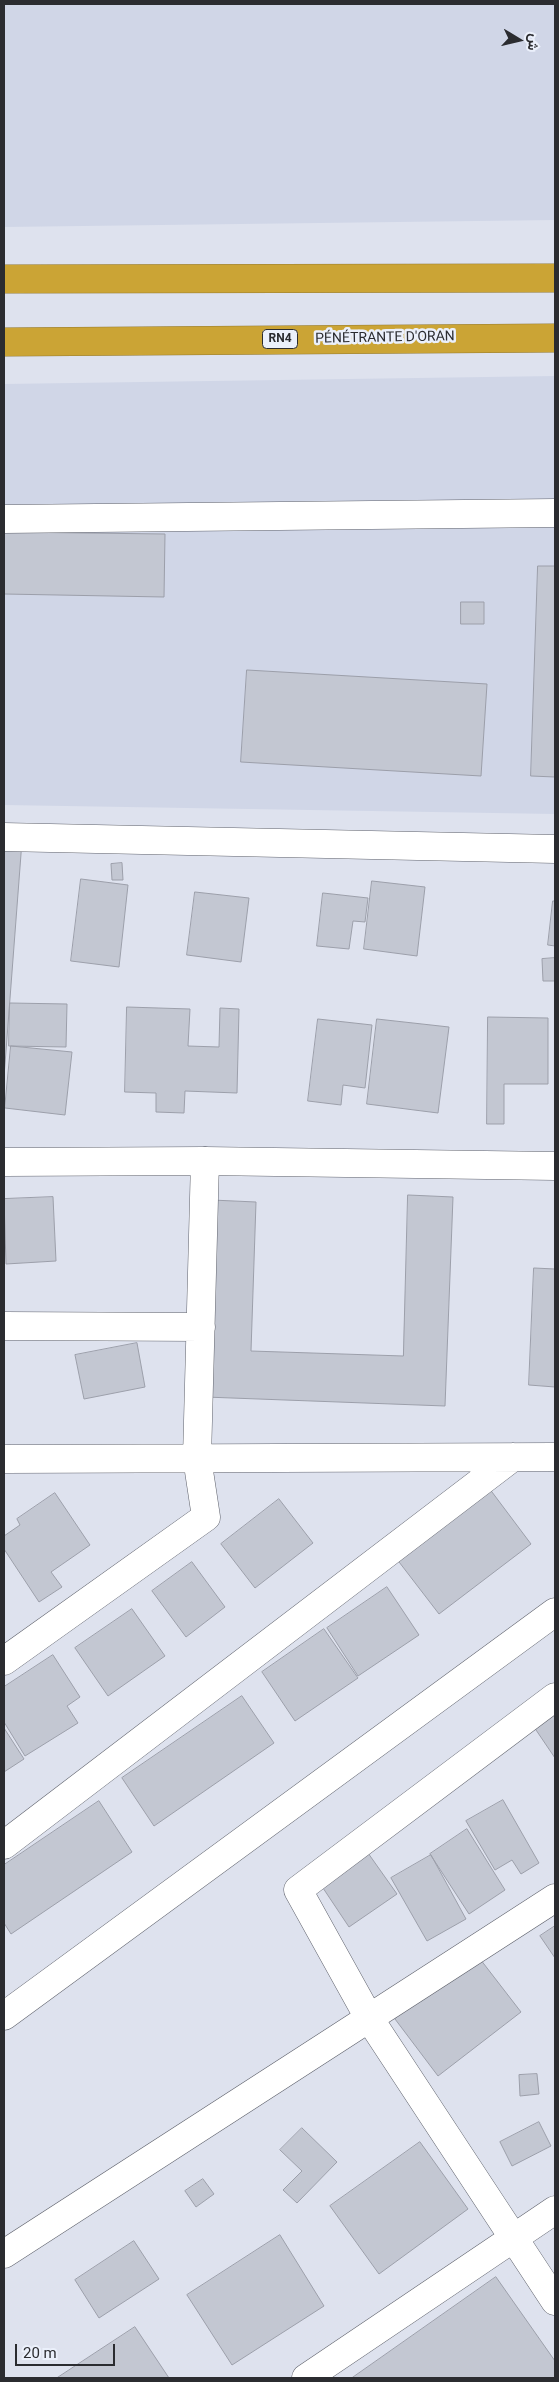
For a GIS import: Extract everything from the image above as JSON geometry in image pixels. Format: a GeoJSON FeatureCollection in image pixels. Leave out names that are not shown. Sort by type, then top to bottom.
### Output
{"type":"FeatureCollection","features":[{"type":"Feature","properties":{"kind":"highway"},"geometry":{"type":"LineString","coordinates":[[4,279],[555,278]]}},
{"type":"Feature","properties":{"kind":"highway","name":"PÉNÉTRANTE D'ORAN"},"geometry":{"type":"LineString","coordinates":[[4,342],[555,338]]}},
{"type":"Feature","properties":{"kind":"street"},"geometry":{"type":"LineString","coordinates":[[4,519],[555,513]]}},
{"type":"Feature","properties":{"kind":"street"},"geometry":{"type":"LineString","coordinates":[[4,837],[555,849]]}},
{"type":"Feature","properties":{"kind":"street"},"geometry":{"type":"LineString","coordinates":[[4,1162],[205,1161],[555,1166]]}},
{"type":"Feature","properties":{"kind":"street"},"geometry":{"type":"LineString","coordinates":[[4,1661],[206,1517],[198,1458],[205,1161]]}},
{"type":"Feature","properties":{"kind":"street"},"geometry":{"type":"LineString","coordinates":[[4,1326],[201,1327]]}},
{"type":"Feature","properties":{"kind":"street"},"geometry":{"type":"LineString","coordinates":[[4,1845],[514,1457]]}},
{"type":"Feature","properties":{"kind":"street"},"geometry":{"type":"LineString","coordinates":[[4,1459],[555,1457]]}},
{"type":"Feature","properties":{"kind":"street"},"geometry":{"type":"LineString","coordinates":[[4,2016],[555,1612]]}},
{"type":"Feature","properties":{"kind":"street"},"geometry":{"type":"LineString","coordinates":[[555,1697],[298,1890],[369,2018],[555,2301]]}},
{"type":"Feature","properties":{"kind":"street"},"geometry":{"type":"LineString","coordinates":[[4,2254],[555,1898]]}},
{"type":"Feature","properties":{"kind":"street"},"geometry":{"type":"LineString","coordinates":[[306,2378],[555,2210]]}},
{"type":"Feature","properties":{"kind":"shaded area"},"geometry":{"type":"Polygon","coordinates":[[[4,4],[555,4],[555,220],[4,227],[4,4]]]}},
{"type":"Feature","properties":{"kind":"shaded area"},"geometry":{"type":"Polygon","coordinates":[[[555,376],[555,814],[4,805],[4,384],[555,376]]]}},
{"type":"Feature","properties":{"kind":"building"},"geometry":{"type":"Polygon","coordinates":[[[4,532],[165,534],[164,597],[4,594],[4,532]]]}},
{"type":"Feature","properties":{"kind":"building"},"geometry":{"type":"Polygon","coordinates":[[[538,566],[555,566],[555,777],[531,776],[538,566]]]}},
{"type":"Feature","properties":{"kind":"building"},"geometry":{"type":"Polygon","coordinates":[[[461,602],[484,602],[484,624],[461,624],[461,602]]]}},
{"type":"Feature","properties":{"kind":"building"},"geometry":{"type":"Polygon","coordinates":[[[247,670],[487,684],[481,776],[241,762],[247,670]]]}},
{"type":"Feature","properties":{"kind":"building"},"geometry":{"type":"Polygon","coordinates":[[[4,839],[22,841],[4,1077],[4,839]]]}},
{"type":"Feature","properties":{"kind":"building"},"geometry":{"type":"Polygon","coordinates":[[[122,863],[123,880],[112,880],[111,864],[122,863]]]}},
{"type":"Feature","properties":{"kind":"building"},"geometry":{"type":"Polygon","coordinates":[[[81,879],[128,885],[119,967],[71,961],[81,879]]]}},
{"type":"Feature","properties":{"kind":"building"},"geometry":{"type":"Polygon","coordinates":[[[372,881],[425,887],[417,956],[364,949],[372,881]]]}},
{"type":"Feature","properties":{"kind":"building"},"geometry":{"type":"Polygon","coordinates":[[[195,892],[249,898],[241,962],[187,955],[195,892]]]}},
{"type":"Feature","properties":{"kind":"building"},"geometry":{"type":"Polygon","coordinates":[[[323,893],[368,898],[365,922],[353,921],[349,949],[317,946],[323,893]]]}},
{"type":"Feature","properties":{"kind":"building"},"geometry":{"type":"Polygon","coordinates":[[[553,901],[555,901],[555,946],[548,945],[553,901]]]}},
{"type":"Feature","properties":{"kind":"building"},"geometry":{"type":"Polygon","coordinates":[[[555,958],[555,981],[543,981],[542,959],[555,958]]]}},
{"type":"Feature","properties":{"kind":"building"},"geometry":{"type":"Polygon","coordinates":[[[10,1003],[67,1004],[66,1047],[9,1046],[10,1003]]]}},
{"type":"Feature","properties":{"kind":"building"},"geometry":{"type":"Polygon","coordinates":[[[127,1007],[190,1009],[188,1046],[219,1047],[220,1008],[239,1009],[237,1093],[185,1091],[184,1113],[156,1112],[156,1093],[125,1092],[127,1007]]]}},
{"type":"Feature","properties":{"kind":"building"},"geometry":{"type":"Polygon","coordinates":[[[488,1017],[548,1018],[548,1084],[504,1084],[504,1124],[487,1124],[488,1017]]]}},
{"type":"Feature","properties":{"kind":"building"},"geometry":{"type":"Polygon","coordinates":[[[318,1019],[372,1025],[365,1088],[343,1085],[341,1105],[308,1101],[318,1019]]]}},
{"type":"Feature","properties":{"kind":"building"},"geometry":{"type":"Polygon","coordinates":[[[377,1019],[449,1027],[438,1113],[367,1104],[377,1019]]]}},
{"type":"Feature","properties":{"kind":"building"},"geometry":{"type":"Polygon","coordinates":[[[11,1046],[72,1052],[65,1115],[5,1108],[11,1046]]]}},
{"type":"Feature","properties":{"kind":"building"},"geometry":{"type":"Polygon","coordinates":[[[408,1195],[453,1197],[445,1406],[205,1397],[212,1200],[256,1202],[251,1351],[403,1356],[408,1195]]]}},
{"type":"Feature","properties":{"kind":"building"},"geometry":{"type":"Polygon","coordinates":[[[53,1197],[56,1261],[6,1264],[4,1199],[53,1197]]]}},
{"type":"Feature","properties":{"kind":"building"},"geometry":{"type":"Polygon","coordinates":[[[534,1268],[555,1269],[555,1387],[529,1385],[534,1268]]]}},
{"type":"Feature","properties":{"kind":"building"},"geometry":{"type":"Polygon","coordinates":[[[137,1343],[145,1387],[84,1399],[75,1355],[137,1343]]]}},
{"type":"Feature","properties":{"kind":"building"},"geometry":{"type":"Polygon","coordinates":[[[489,1488],[531,1544],[439,1614],[396,1558],[489,1488]]]}},
{"type":"Feature","properties":{"kind":"building"},"geometry":{"type":"Polygon","coordinates":[[[55,1493],[90,1545],[51,1572],[62,1587],[39,1602],[4,1549],[4,1536],[20,1525],[17,1519],[55,1493]]]}},
{"type":"Feature","properties":{"kind":"building"},"geometry":{"type":"Polygon","coordinates":[[[279,1499],[313,1543],[255,1588],[221,1544],[279,1499]]]}},
{"type":"Feature","properties":{"kind":"building"},"geometry":{"type":"Polygon","coordinates":[[[192,1562],[225,1607],[186,1637],[152,1591],[192,1562]]]}},
{"type":"Feature","properties":{"kind":"building"},"geometry":{"type":"Polygon","coordinates":[[[387,1587],[419,1635],[358,1676],[327,1628],[387,1587]]]}},
{"type":"Feature","properties":{"kind":"building"},"geometry":{"type":"Polygon","coordinates":[[[132,1609],[165,1656],[108,1696],[75,1648],[132,1609]]]}},
{"type":"Feature","properties":{"kind":"building"},"geometry":{"type":"Polygon","coordinates":[[[324,1629],[358,1678],[295,1721],[262,1672],[324,1629]]]}},
{"type":"Feature","properties":{"kind":"building"},"geometry":{"type":"Polygon","coordinates":[[[53,1655],[80,1697],[67,1706],[78,1723],[25,1756],[4,1722],[4,1687],[53,1655]]]}},
{"type":"Feature","properties":{"kind":"building"},"geometry":{"type":"Polygon","coordinates":[[[242,1696],[274,1743],[154,1826],[122,1778],[242,1696]]]}},
{"type":"Feature","properties":{"kind":"building"},"geometry":{"type":"Polygon","coordinates":[[[555,1712],[555,1758],[534,1727],[555,1712]]]}},
{"type":"Feature","properties":{"kind":"building"},"geometry":{"type":"Polygon","coordinates":[[[4,1728],[24,1759],[4,1772],[4,1728]]]}},
{"type":"Feature","properties":{"kind":"building"},"geometry":{"type":"Polygon","coordinates":[[[503,1800],[539,1863],[521,1874],[512,1860],[495,1870],[466,1821],[503,1800]]]}},
{"type":"Feature","properties":{"kind":"building"},"geometry":{"type":"Polygon","coordinates":[[[99,1801],[132,1852],[11,1934],[4,1923],[4,1865],[99,1801]]]}},
{"type":"Feature","properties":{"kind":"building"},"geometry":{"type":"Polygon","coordinates":[[[467,1829],[505,1890],[469,1914],[430,1854],[467,1829]]]}},
{"type":"Feature","properties":{"kind":"building"},"geometry":{"type":"Polygon","coordinates":[[[368,1853],[397,1894],[349,1927],[321,1885],[368,1853]]]}},
{"type":"Feature","properties":{"kind":"building"},"geometry":{"type":"Polygon","coordinates":[[[431,1855],[466,1919],[427,1941],[391,1878],[431,1855]]]}},
{"type":"Feature","properties":{"kind":"building"},"geometry":{"type":"Polygon","coordinates":[[[555,1926],[555,1958],[540,1936],[555,1926]]]}},
{"type":"Feature","properties":{"kind":"building"},"geometry":{"type":"Polygon","coordinates":[[[477,1955],[521,2012],[438,2076],[395,2019],[477,1955]]]}},
{"type":"Feature","properties":{"kind":"building"},"geometry":{"type":"Polygon","coordinates":[[[537,2074],[539,2094],[520,2096],[519,2075],[537,2074]]]}},
{"type":"Feature","properties":{"kind":"building"},"geometry":{"type":"Polygon","coordinates":[[[539,2122],[551,2146],[512,2166],[500,2142],[539,2122]]]}},
{"type":"Feature","properties":{"kind":"building"},"geometry":{"type":"Polygon","coordinates":[[[302,2128],[337,2162],[297,2203],[283,2190],[302,2171],[280,2150],[302,2128]]]}},
{"type":"Feature","properties":{"kind":"building"},"geometry":{"type":"Polygon","coordinates":[[[420,2142],[468,2209],[379,2274],[330,2206],[420,2142]]]}},
{"type":"Feature","properties":{"kind":"building"},"geometry":{"type":"Polygon","coordinates":[[[203,2179],[214,2194],[196,2207],[185,2191],[203,2179]]]}},
{"type":"Feature","properties":{"kind":"building"},"geometry":{"type":"Polygon","coordinates":[[[280,2235],[324,2306],[232,2365],[187,2295],[280,2235]]]}},
{"type":"Feature","properties":{"kind":"building"},"geometry":{"type":"Polygon","coordinates":[[[134,2241],[159,2279],[99,2318],[75,2280],[134,2241]]]}},
{"type":"Feature","properties":{"kind":"building"},"geometry":{"type":"Polygon","coordinates":[[[496,2277],[555,2361],[555,2378],[352,2378],[496,2277]]]}},
{"type":"Feature","properties":{"kind":"building"},"geometry":{"type":"Polygon","coordinates":[[[135,2327],[169,2378],[57,2378],[135,2327]]]}}]}
